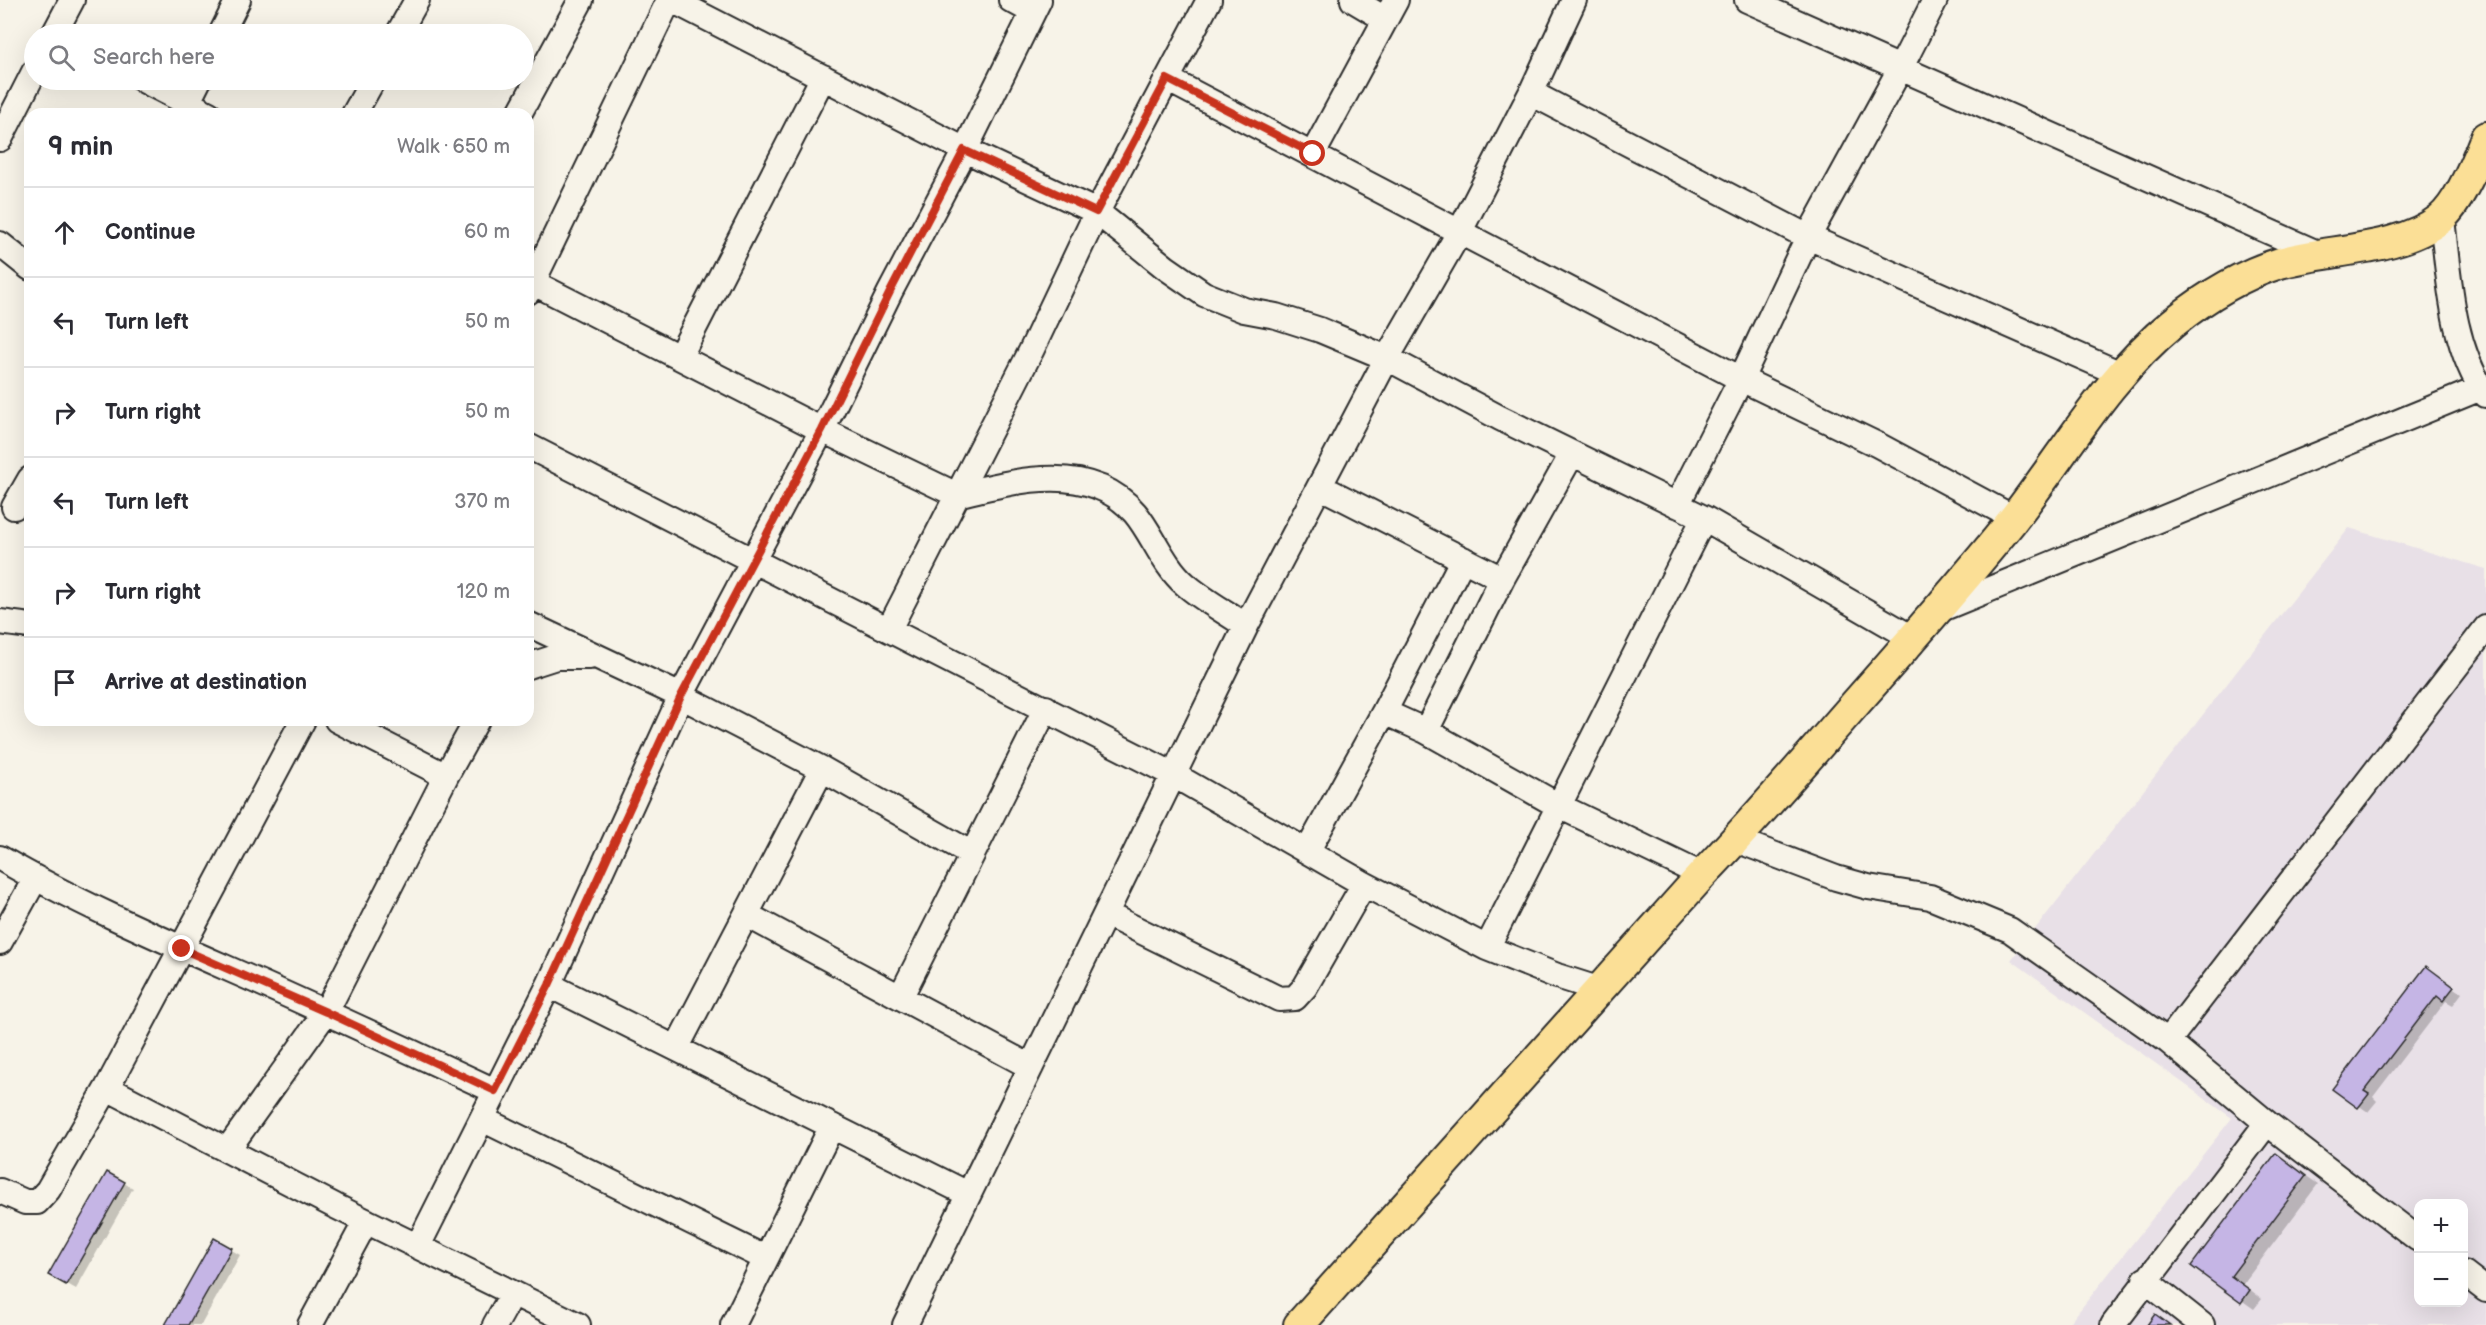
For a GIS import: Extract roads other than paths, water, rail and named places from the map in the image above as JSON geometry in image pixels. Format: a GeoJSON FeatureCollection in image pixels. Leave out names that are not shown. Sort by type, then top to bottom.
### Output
{"type":"FeatureCollection","features":[{"type":"Feature","properties":{"kind":"main road"},"geometry":{"type":"LineString","coordinates":[[1299,1325],[1914,639],[2014,518],[2121,374],[2146,347],[2174,322],[2208,297],[2244,278],[2280,263],[2324,256],[2418,233],[2442,219],[2464,187],[2486,137]]}},
{"type":"Feature","properties":{"kind":"street"},"geometry":{"type":"LineString","coordinates":[[60,24],[72,0]]}},
{"type":"Feature","properties":{"kind":"street"},"geometry":{"type":"LineString","coordinates":[[226,24],[238,0]]}},
{"type":"Feature","properties":{"kind":"street"},"geometry":{"type":"LineString","coordinates":[[404,24],[417,0]]}},
{"type":"Feature","properties":{"kind":"street"},"geometry":{"type":"LineString","coordinates":[[534,86],[581,0]]}},
{"type":"Feature","properties":{"kind":"street"},"geometry":{"type":"LineString","coordinates":[[534,277],[670,0],[964,150],[1096,212],[1165,267],[1204,294],[1244,310],[1276,316],[1320,330],[1387,358],[1572,454],[1704,518],[1914,639]]}},
{"type":"Feature","properties":{"kind":"street"},"geometry":{"type":"LineString","coordinates":[[418,1246],[549,985],[681,696],[822,430],[1036,6],[1011,0]]}},
{"type":"Feature","properties":{"kind":"street"},"geometry":{"type":"LineString","coordinates":[[889,629],[1031,351],[1096,212],[1209,0]]}},
{"type":"Feature","properties":{"kind":"street"},"geometry":{"type":"LineString","coordinates":[[1313,154],[1391,9],[1353,0]]}},
{"type":"Feature","properties":{"kind":"street"},"geometry":{"type":"LineString","coordinates":[[905,1325],[1246,626],[1387,358],[1460,231],[1531,93],[1574,0]]}},
{"type":"Feature","properties":{"kind":"street"},"geometry":{"type":"LineString","coordinates":[[1747,0],[2324,256]]}},
{"type":"Feature","properties":{"kind":"street"},"geometry":{"type":"LineString","coordinates":[[1677,505],[1741,379],[1808,237],[1935,0]]}},
{"type":"Feature","properties":{"kind":"street"},"geometry":{"type":"LineString","coordinates":[[680,356],[823,77]]}},
{"type":"Feature","properties":{"kind":"street"},"geometry":{"type":"LineString","coordinates":[[1167,79],[1741,379],[1878,445],[2014,518]]}},
{"type":"Feature","properties":{"kind":"street"},"geometry":{"type":"LineString","coordinates":[[0,140],[25,90]]}},
{"type":"Feature","properties":{"kind":"street"},"geometry":{"type":"LineString","coordinates":[[160,90],[190,108]]}},
{"type":"Feature","properties":{"kind":"street"},"geometry":{"type":"LineString","coordinates":[[193,108],[198,90]]}},
{"type":"Feature","properties":{"kind":"street"},"geometry":{"type":"LineString","coordinates":[[357,108],[367,90]]}},
{"type":"Feature","properties":{"kind":"street"},"geometry":{"type":"LineString","coordinates":[[522,108],[532,90]]}},
{"type":"Feature","properties":{"kind":"street"},"geometry":{"type":"LineString","coordinates":[[1531,93],[1808,237],[2121,374]]}},
{"type":"Feature","properties":{"kind":"street"},"geometry":{"type":"LineString","coordinates":[[1939,610],[2483,392],[2467,357],[2458,329],[2442,219]]}},
{"type":"Feature","properties":{"kind":"street"},"geometry":{"type":"LineString","coordinates":[[0,244],[24,263]]}},
{"type":"Feature","properties":{"kind":"street"},"geometry":{"type":"LineString","coordinates":[[534,287],[680,356],[822,430],[957,495],[1013,481],[1042,478],[1077,481],[1099,488],[1135,513],[1155,547],[1184,584],[1246,626]]}},
{"type":"Feature","properties":{"kind":"street"},"geometry":{"type":"LineString","coordinates":[[534,449],[752,562],[1046,708],[1172,774],[1364,884],[1487,948],[1600,990]]}},
{"type":"Feature","properties":{"kind":"street"},"geometry":{"type":"LineString","coordinates":[[1426,731],[1502,579],[1572,454]]}},
{"type":"Feature","properties":{"kind":"street"},"geometry":{"type":"LineString","coordinates":[[1321,487],[1502,579]]}},
{"type":"Feature","properties":{"kind":"street"},"geometry":{"type":"LineString","coordinates":[[15,508],[24,491]]}},
{"type":"Feature","properties":{"kind":"street"},"geometry":{"type":"LineString","coordinates":[[1487,948],[1704,518]]}},
{"type":"Feature","properties":{"kind":"street"},"geometry":{"type":"LineString","coordinates":[[1308,850],[1384,712],[1462,559]]}},
{"type":"Feature","properties":{"kind":"street"},"geometry":{"type":"LineString","coordinates":[[0,622],[24,625]]}},
{"type":"Feature","properties":{"kind":"street"},"geometry":{"type":"LineString","coordinates":[[534,627],[681,696],[822,769],[972,854]]}},
{"type":"Feature","properties":{"kind":"street"},"geometry":{"type":"LineString","coordinates":[[2168,1041],[2486,628]]}},
{"type":"Feature","properties":{"kind":"street"},"geometry":{"type":"LineString","coordinates":[[534,664],[556,657],[595,657]]}},
{"type":"Feature","properties":{"kind":"street"},"geometry":{"type":"LineString","coordinates":[[902,996],[1046,708]]}},
{"type":"Feature","properties":{"kind":"street"},"geometry":{"type":"LineString","coordinates":[[1384,712],[1426,731],[1560,806],[1702,875]]}},
{"type":"Feature","properties":{"kind":"street"},"geometry":{"type":"LineString","coordinates":[[0,1191],[25,1202],[37,1202],[48,1190],[107,1088],[300,726]]}},
{"type":"Feature","properties":{"kind":"street"},"geometry":{"type":"LineString","coordinates":[[349,726],[446,776]]}},
{"type":"Feature","properties":{"kind":"street"},"geometry":{"type":"LineString","coordinates":[[228,1149],[326,1012],[474,726]]}},
{"type":"Feature","properties":{"kind":"street"},"geometry":{"type":"LineString","coordinates":[[677,1047],[822,769]]}},
{"type":"Feature","properties":{"kind":"street"},"geometry":{"type":"LineString","coordinates":[[1736,840],[1836,878],[1868,887],[1930,897],[2010,930],[2168,1041],[2267,1123],[2414,1236]]}},
{"type":"Feature","properties":{"kind":"street"},"geometry":{"type":"LineString","coordinates":[[0,858],[35,879],[182,949],[326,1012],[495,1091]]}},
{"type":"Feature","properties":{"kind":"street"},"geometry":{"type":"LineString","coordinates":[[0,942],[35,879]]}},
{"type":"Feature","properties":{"kind":"street"},"geometry":{"type":"LineString","coordinates":[[1106,914],[1279,999],[1295,998],[1305,987],[1364,884]]}},
{"type":"Feature","properties":{"kind":"street"},"geometry":{"type":"LineString","coordinates":[[747,915],[1031,1067]]}},
{"type":"Feature","properties":{"kind":"street"},"geometry":{"type":"LineString","coordinates":[[549,985],[968,1194]]}},
{"type":"Feature","properties":{"kind":"street"},"geometry":{"type":"LineString","coordinates":[[107,1088],[366,1221],[578,1325]]}},
{"type":"Feature","properties":{"kind":"street"},"geometry":{"type":"LineString","coordinates":[[483,1119],[765,1258]]}},
{"type":"Feature","properties":{"kind":"street"},"geometry":{"type":"LineString","coordinates":[[2113,1325],[2145,1280],[2267,1123]]}},
{"type":"Feature","properties":{"kind":"street"},"geometry":{"type":"LineString","coordinates":[[734,1325],[832,1126]]}},
{"type":"Feature","properties":{"kind":"street"},"geometry":{"type":"LineString","coordinates":[[310,1325],[366,1221]]}},
{"type":"Feature","properties":{"kind":"street"},"geometry":{"type":"LineString","coordinates":[[2468,1277],[2486,1290]]}},
{"type":"Feature","properties":{"kind":"street"},"geometry":{"type":"LineString","coordinates":[[2145,1280],[2202,1325]]}},
{"type":"Feature","properties":{"kind":"street"},"geometry":{"type":"LineString","coordinates":[[495,1325],[513,1293]]}}]}
